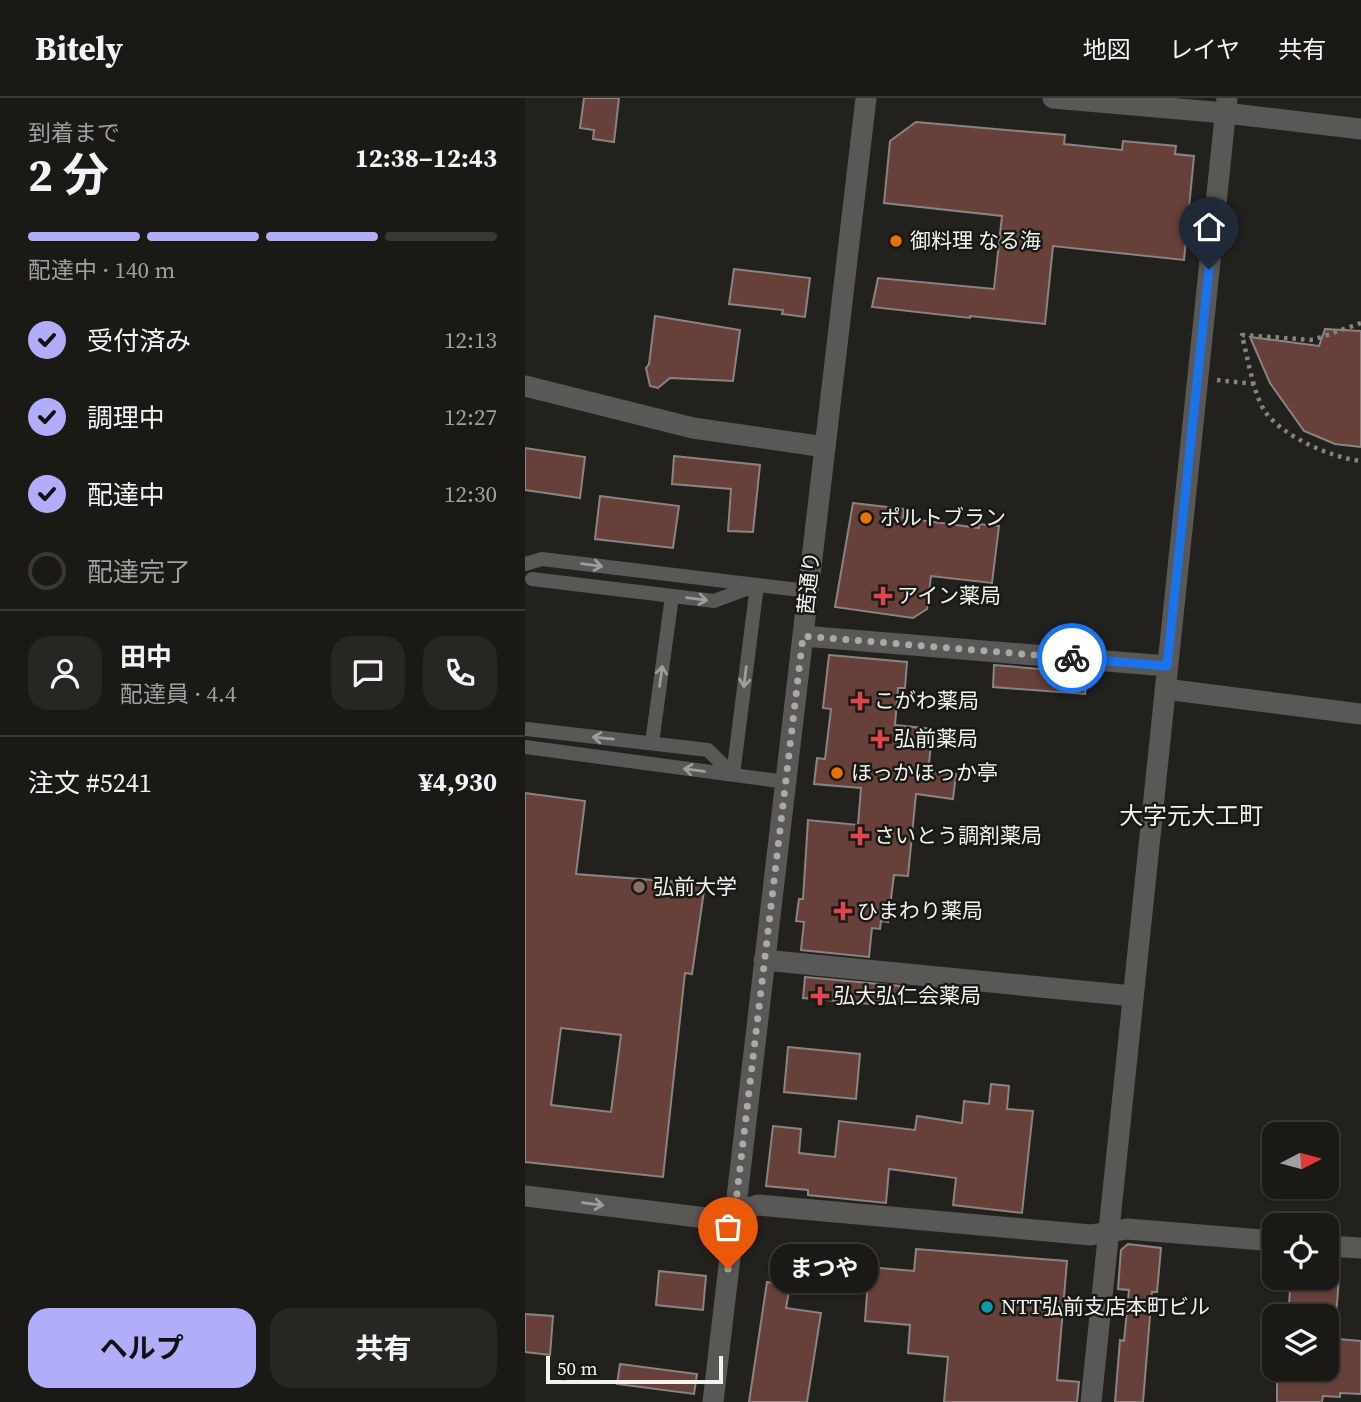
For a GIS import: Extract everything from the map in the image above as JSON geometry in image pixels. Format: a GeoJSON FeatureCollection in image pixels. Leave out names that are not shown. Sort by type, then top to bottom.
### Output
{"type":"FeatureCollection","features":[{"type":"Feature","properties":{"kind":"street","name":"茜通り"},"geometry":{"type":"LineString","coordinates":[[712,1402],[866,98]]}},
{"type":"Feature","properties":{"kind":"street"},"geometry":{"type":"LineString","coordinates":[[1053,98],[1226,105],[1361,129]]}},
{"type":"Feature","properties":{"kind":"street"},"geometry":{"type":"LineString","coordinates":[[1091,1402],[1226,105]]}},
{"type":"Feature","properties":{"kind":"street"},"geometry":{"type":"LineString","coordinates":[[525,386],[693,428],[825,447]]}},
{"type":"Feature","properties":{"kind":"street"},"geometry":{"type":"LineString","coordinates":[[803,636],[1167,666]]}},
{"type":"Feature","properties":{"kind":"street"},"geometry":{"type":"LineString","coordinates":[[1165,689],[1361,713]]}},
{"type":"Feature","properties":{"kind":"street"},"geometry":{"type":"LineString","coordinates":[[764,960],[1133,996]]}},
{"type":"Feature","properties":{"kind":"street"},"geometry":{"type":"LineString","coordinates":[[525,1196],[715,1219],[735,1210],[758,1205],[1091,1235],[1127,1229],[1262,1240]]}},
{"type":"Feature","properties":{"kind":"street"},"geometry":{"type":"LineString","coordinates":[[1339,1246],[1361,1248]]}},
{"type":"Feature","properties":{"kind":"lane"},"geometry":{"type":"LineString","coordinates":[[525,564],[542,559],[808,591]]}},
{"type":"Feature","properties":{"kind":"lane"},"geometry":{"type":"LineString","coordinates":[[532,579],[714,601],[757,585]]}},
{"type":"Feature","properties":{"kind":"lane"},"geometry":{"type":"LineString","coordinates":[[733,775],[757,585]]}},
{"type":"Feature","properties":{"kind":"lane"},"geometry":{"type":"LineString","coordinates":[[652,743],[672,596]]}},
{"type":"Feature","properties":{"kind":"lane"},"geometry":{"type":"LineString","coordinates":[[527,729],[708,750],[733,775]]}},
{"type":"Feature","properties":{"kind":"lane"},"geometry":{"type":"LineString","coordinates":[[525,747],[786,782]]}},
{"type":"Feature","properties":{"kind":"path"},"geometry":{"type":"LineString","coordinates":[[1361,323],[1313,340],[1242,335],[1255,384],[1266,412],[1299,441],[1349,460],[1361,461]]}},
{"type":"Feature","properties":{"kind":"path"},"geometry":{"type":"LineString","coordinates":[[1197,378],[1255,384]]}},
{"type":"Feature","properties":{"kind":"building"},"geometry":{"type":"Polygon","coordinates":[[[584,98],[619,98],[614,142],[593,139],[594,130],[580,128],[584,98]]]}},
{"type":"Feature","properties":{"kind":"building"},"geometry":{"type":"Polygon","coordinates":[[[916,122],[1065,135],[1064,144],[1122,150],[1123,141],[1176,146],[1175,154],[1194,156],[1184,260],[1053,246],[1045,324],[872,307],[878,278],[994,289],[1002,216],[884,203],[890,141],[916,122]]]}},
{"type":"Feature","properties":{"kind":"building"},"geometry":{"type":"Polygon","coordinates":[[[734,269],[810,278],[805,317],[782,314],[783,310],[729,304],[734,269]]]}},
{"type":"Feature","properties":{"kind":"building"},"geometry":{"type":"Polygon","coordinates":[[[655,316],[740,330],[733,381],[670,378],[658,388],[650,386],[646,368],[649,364],[655,316]]]}},
{"type":"Feature","properties":{"kind":"building"},"geometry":{"type":"Polygon","coordinates":[[[1325,329],[1361,331],[1361,447],[1335,444],[1304,431],[1270,383],[1250,337],[1319,346],[1325,329]]]}},
{"type":"Feature","properties":{"kind":"building"},"geometry":{"type":"Polygon","coordinates":[[[525,448],[585,457],[580,498],[525,490],[525,448]]]}},
{"type":"Feature","properties":{"kind":"building"},"geometry":{"type":"Polygon","coordinates":[[[674,456],[760,465],[753,532],[728,531],[731,489],[672,484],[674,456]]]}},
{"type":"Feature","properties":{"kind":"building"},"geometry":{"type":"Polygon","coordinates":[[[600,496],[679,506],[673,548],[595,539],[600,496]]]}},
{"type":"Feature","properties":{"kind":"building"},"geometry":{"type":"Polygon","coordinates":[[[853,503],[904,509],[903,518],[979,528],[979,524],[999,526],[992,583],[931,576],[927,609],[913,618],[835,607],[853,503]]]}},
{"type":"Feature","properties":{"kind":"building"},"geometry":{"type":"Polygon","coordinates":[[[829,655],[907,662],[905,688],[898,688],[895,725],[933,729],[928,771],[956,774],[953,799],[916,794],[908,876],[894,875],[888,922],[881,921],[880,929],[872,928],[869,957],[801,950],[804,922],[796,921],[799,899],[803,899],[808,820],[858,825],[861,788],[814,784],[817,758],[825,759],[831,709],[823,708],[829,655]]]}},
{"type":"Feature","properties":{"kind":"building"},"geometry":{"type":"Polygon","coordinates":[[[994,665],[1087,673],[1085,694],[993,687],[994,665]]]}},
{"type":"Feature","properties":{"kind":"building"},"geometry":{"type":"Polygon","coordinates":[[[525,793],[585,801],[576,874],[705,884],[692,974],[685,973],[663,1177],[525,1162],[525,793]],[[561,1028],[551,1105],[611,1112],[621,1035],[561,1028]]]}},
{"type":"Feature","properties":{"kind":"building"},"geometry":{"type":"Polygon","coordinates":[[[805,977],[900,986],[898,1003],[870,1001],[870,1004],[803,998],[805,977]]]}},
{"type":"Feature","properties":{"kind":"building"},"geometry":{"type":"Polygon","coordinates":[[[788,1047],[860,1054],[856,1099],[784,1092],[788,1047]]]}},
{"type":"Feature","properties":{"kind":"building"},"geometry":{"type":"Polygon","coordinates":[[[991,1084],[1009,1086],[1007,1109],[1033,1111],[1022,1213],[953,1205],[956,1178],[889,1169],[886,1203],[808,1195],[808,1190],[766,1186],[773,1126],[801,1129],[799,1153],[835,1157],[839,1121],[915,1130],[917,1116],[962,1123],[964,1101],[989,1104],[991,1084]]]}},
{"type":"Feature","properties":{"kind":"building"},"geometry":{"type":"Polygon","coordinates":[[[1128,1244],[1161,1248],[1157,1292],[1152,1292],[1143,1402],[1115,1402],[1120,1340],[1124,1341],[1129,1290],[1118,1289],[1121,1250],[1128,1244]]]}},
{"type":"Feature","properties":{"kind":"building","name":"NTT弘前支店本町ビル"},"geometry":{"type":"Polygon","coordinates":[[[916,1249],[1067,1261],[1057,1380],[1079,1382],[1077,1402],[944,1402],[948,1357],[908,1353],[910,1325],[865,1321],[869,1267],[914,1271],[916,1249]]]}},
{"type":"Feature","properties":{"kind":"building"},"geometry":{"type":"Polygon","coordinates":[[[659,1271],[706,1276],[703,1310],[656,1305],[659,1271]]]}},
{"type":"Feature","properties":{"kind":"building"},"geometry":{"type":"Polygon","coordinates":[[[767,1282],[790,1286],[786,1308],[821,1313],[807,1402],[749,1402],[767,1282]]]}},
{"type":"Feature","properties":{"kind":"building"},"geometry":{"type":"Polygon","coordinates":[[[1290,1290],[1338,1290],[1337,1304],[1289,1304],[1290,1290]]]}},
{"type":"Feature","properties":{"kind":"building"},"geometry":{"type":"Polygon","coordinates":[[[525,1314],[553,1316],[550,1355],[525,1352],[525,1314]]]}},
{"type":"Feature","properties":{"kind":"building"},"geometry":{"type":"Polygon","coordinates":[[[1339,1339],[1361,1341],[1361,1394],[1340,1393],[1340,1397],[1323,1396],[1322,1402],[1277,1402],[1277,1381],[1339,1381],[1339,1339]]]}},
{"type":"Feature","properties":{"kind":"building"},"geometry":{"type":"Polygon","coordinates":[[[620,1364],[697,1374],[694,1394],[617,1384],[620,1364]]]}},
{"type":"Feature","properties":{"kind":"way so far"},"geometry":{"type":"LineString","coordinates":[[728,1269],[803,636],[1072,658]]}},
{"type":"Feature","properties":{"kind":"place","name":"御料理 なる海"},"geometry":{"type":"Point","coordinates":[896,241]}},
{"type":"Feature","properties":{"kind":"place","name":"ポルトブラン"},"geometry":{"type":"Point","coordinates":[866,518]}},
{"type":"Feature","properties":{"kind":"place","name":"アイン薬局"},"geometry":{"type":"Point","coordinates":[883,596]}},
{"type":"Feature","properties":{"kind":"place","name":"こがわ薬局"},"geometry":{"type":"Point","coordinates":[860,701]}},
{"type":"Feature","properties":{"kind":"place","name":"弘前薬局"},"geometry":{"type":"Point","coordinates":[880,739]}},
{"type":"Feature","properties":{"kind":"place","name":"ほっかほっか亭"},"geometry":{"type":"Point","coordinates":[837,773]}},
{"type":"Feature","properties":{"kind":"place","name":"さいとう調剤薬局"},"geometry":{"type":"Point","coordinates":[860,836]}},
{"type":"Feature","properties":{"kind":"place","name":"弘前大学"},"geometry":{"type":"Point","coordinates":[639,887]}},
{"type":"Feature","properties":{"kind":"place","name":"ひまわり薬局"},"geometry":{"type":"Point","coordinates":[843,911]}},
{"type":"Feature","properties":{"kind":"place","name":"弘大弘仁会薬局"},"geometry":{"type":"Point","coordinates":[820,996]}},
{"type":"Feature","properties":{"kind":"place","name":"まつや"},"geometry":{"type":"Point","coordinates":[728,1269]}},
{"type":"Feature","properties":{"kind":"place","name":"NTT弘前支店本町ビル"},"geometry":{"type":"Point","coordinates":[987,1307]}},
{"type":"Feature","properties":{"kind":"district","name":"大字元大工町"},"geometry":{"type":"Point","coordinates":[1191,816]}},
{"type":"Feature","properties":{"kind":"route"},"geometry":{"type":"LineString","coordinates":[[1072,658],[1167,666],[1209,269]]}}]}
